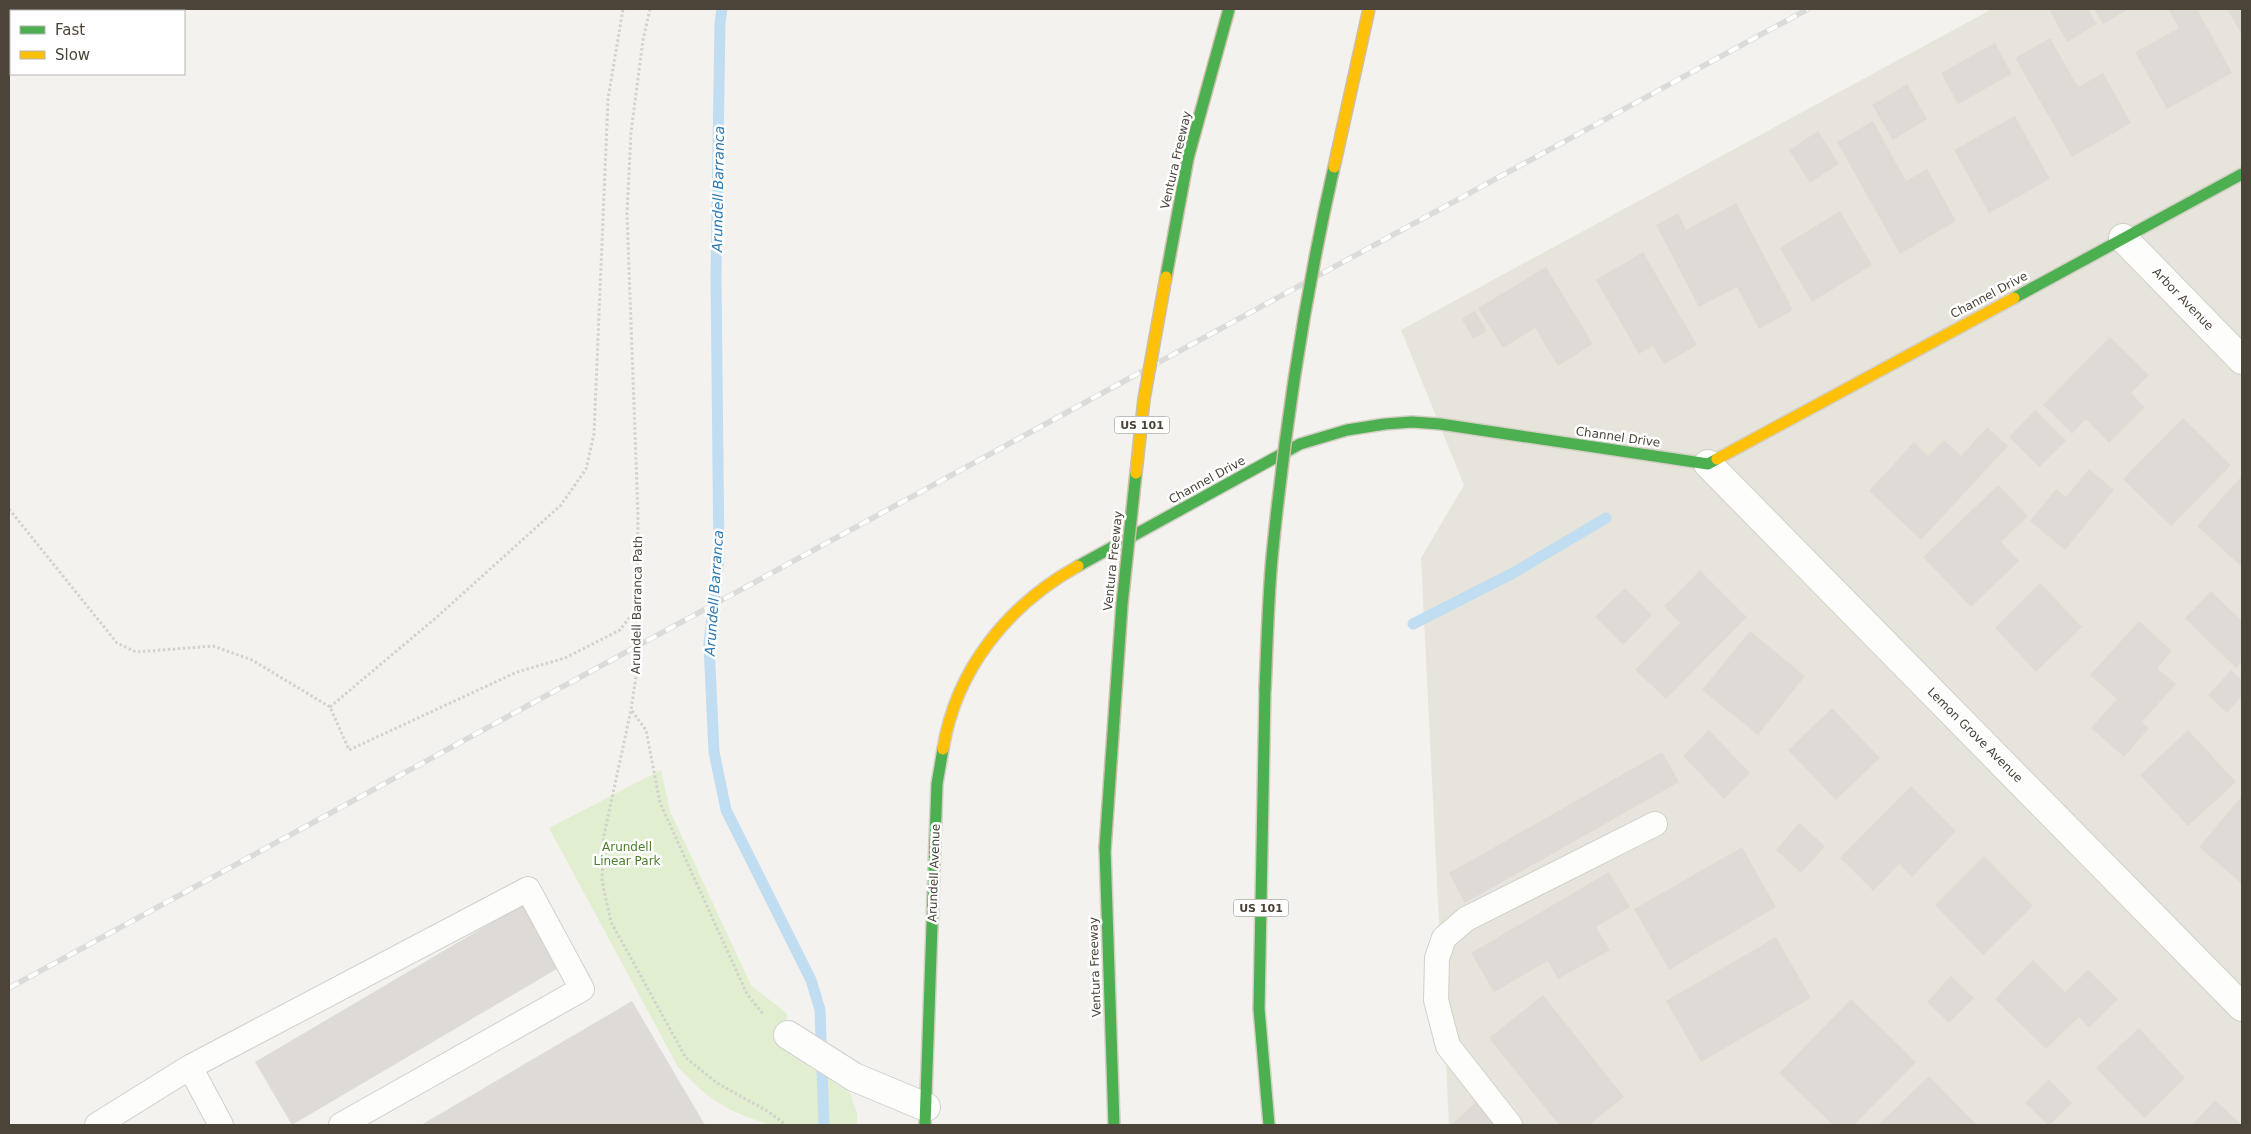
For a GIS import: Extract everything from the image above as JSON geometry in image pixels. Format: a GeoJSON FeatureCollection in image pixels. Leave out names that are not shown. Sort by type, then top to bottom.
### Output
{"type":"FeatureCollection","features":[{"type":"Feature","properties":{"kind":"main road","name":"Ventura Freeway"},"geometry":{"type":"LineString","coordinates":[[1114,1125],[1105,849],[1122,604],[1144,399],[1188,158],[1228,9]]}},
{"type":"Feature","properties":{"kind":"main road","name":"US 101"},"geometry":{"type":"LineString","coordinates":[[1269,1125],[1259,1009],[1265,690],[1272,558],[1295,368],[1322,219],[1369,9]]}},
{"type":"Feature","properties":{"kind":"main road","name":"Channel Drive"},"geometry":{"type":"LineString","coordinates":[[983,648],[1019,608],[1060,576],[1300,444],[1347,430],[1412,422],[1440,424],[1708,464],[2242,174]]}},
{"type":"Feature","properties":{"kind":"main road","name":"Arundell Avenue"},"geometry":{"type":"LineString","coordinates":[[925,1116],[937,784],[946,731],[962,688],[983,648]]}},
{"type":"Feature","properties":{"kind":"street","name":"Arbor Avenue"},"geometry":{"type":"LineString","coordinates":[[2123,238],[2242,360]]}},
{"type":"Feature","properties":{"kind":"street","name":"Lemon Grove Avenue"},"geometry":{"type":"LineString","coordinates":[[1708,464],[2242,1007]]}},
{"type":"Feature","properties":{"kind":"street","name":"Arundell Avenue"},"geometry":{"type":"LineString","coordinates":[[788,1034],[854,1077],[925,1116]]}},
{"type":"Feature","properties":{"kind":"lane"},"geometry":{"type":"LineString","coordinates":[[1510,1125],[1448,1046],[1436,1000],[1437,958],[1444,938],[1466,919],[1655,824]]}},
{"type":"Feature","properties":{"kind":"lane"},"geometry":{"type":"LineString","coordinates":[[97,1125],[190,1067],[528,888],[582,990],[341,1125]]}},
{"type":"Feature","properties":{"kind":"lane"},"geometry":{"type":"LineString","coordinates":[[190,1067],[221,1125]]}},
{"type":"Feature","properties":{"kind":"path"},"geometry":{"type":"LineString","coordinates":[[330,707],[438,616],[561,505],[586,469],[594,434],[608,99],[623,9]]}},
{"type":"Feature","properties":{"kind":"path","name":"Arundell Barranca Path"},"geometry":{"type":"LineString","coordinates":[[650,9],[643,40],[631,132],[627,214],[638,515],[637,608],[635,626],[638,663],[631,710],[604,835],[602,881],[611,922],[686,1058],[717,1083],[769,1112],[786,1125]]}},
{"type":"Feature","properties":{"kind":"path"},"geometry":{"type":"LineString","coordinates":[[9,509],[117,643],[136,652],[213,646],[252,660],[330,707],[349,750],[517,672],[565,658],[620,630],[637,608]]}},
{"type":"Feature","properties":{"kind":"path"},"geometry":{"type":"LineString","coordinates":[[631,710],[646,730],[660,803],[747,994],[769,1020],[788,1034]]}},
{"type":"Feature","properties":{"kind":"shaded area"},"geometry":{"type":"Polygon","coordinates":[[[1992,9],[2242,9],[2242,1125],[1449,1125],[1421,558],[1464,485],[1401,330],[1992,9]]]}},
{"type":"Feature","properties":{"kind":"green space","name":"Arundell Linear Park"},"geometry":{"type":"Polygon","coordinates":[[[661,770],[670,811],[751,985],[787,1014],[786,1052],[850,1093],[857,1114],[857,1125],[765,1125],[765,1123],[717,1102],[698,1087],[678,1067],[549,828],[661,770]]]}},
{"type":"Feature","properties":{"kind":"building"},"geometry":{"type":"Polygon","coordinates":[[[2053,9],[2088,9],[2097,24],[2067,42],[2050,11],[2053,9]]]}},
{"type":"Feature","properties":{"kind":"building"},"geometry":{"type":"Polygon","coordinates":[[[2094,9],[2129,9],[2103,24],[2094,9]]]}},
{"type":"Feature","properties":{"kind":"building"},"geometry":{"type":"Polygon","coordinates":[[[2168,9],[2197,9],[2232,73],[2167,109],[2135,52],[2179,28],[2168,9]]]}},
{"type":"Feature","properties":{"kind":"building"},"geometry":{"type":"Polygon","coordinates":[[[2227,9],[2242,9],[2242,35],[2227,9]]]}},
{"type":"Feature","properties":{"kind":"building"},"geometry":{"type":"Polygon","coordinates":[[[2050,38],[2078,87],[2103,73],[2131,123],[2072,157],[2015,58],[2050,38]]]}},
{"type":"Feature","properties":{"kind":"building"},"geometry":{"type":"Polygon","coordinates":[[[1995,43],[2012,74],[1958,104],[1941,73],[1995,43]]]}},
{"type":"Feature","properties":{"kind":"building"},"geometry":{"type":"Polygon","coordinates":[[[1907,84],[1927,119],[1893,140],[1872,105],[1907,84]]]}},
{"type":"Feature","properties":{"kind":"building"},"geometry":{"type":"Polygon","coordinates":[[[2015,116],[2050,179],[1989,213],[1954,150],[2015,116]]]}},
{"type":"Feature","properties":{"kind":"building"},"geometry":{"type":"Polygon","coordinates":[[[1873,121],[1906,181],[1927,169],[1956,221],[1900,254],[1837,142],[1873,121]]]}},
{"type":"Feature","properties":{"kind":"building"},"geometry":{"type":"Polygon","coordinates":[[[1818,131],[1839,164],[1810,183],[1789,150],[1818,131]]]}},
{"type":"Feature","properties":{"kind":"building"},"geometry":{"type":"Polygon","coordinates":[[[1736,203],[1793,310],[1759,329],[1737,287],[1699,307],[1656,225],[1678,213],[1686,230],[1736,203]]]}},
{"type":"Feature","properties":{"kind":"building"},"geometry":{"type":"Polygon","coordinates":[[[1840,211],[1872,265],[1812,302],[1780,248],[1840,211]]]}},
{"type":"Feature","properties":{"kind":"building"},"geometry":{"type":"Polygon","coordinates":[[[1643,252],[1697,345],[1664,364],[1653,346],[1639,354],[1596,280],[1643,252]]]}},
{"type":"Feature","properties":{"kind":"building"},"geometry":{"type":"Polygon","coordinates":[[[1546,267],[1593,344],[1558,366],[1535,328],[1503,348],[1478,308],[1546,267]]]}},
{"type":"Feature","properties":{"kind":"building"},"geometry":{"type":"Polygon","coordinates":[[[1475,311],[1487,331],[1473,339],[1462,319],[1475,311]]]}},
{"type":"Feature","properties":{"kind":"building"},"geometry":{"type":"Polygon","coordinates":[[[2110,337],[2149,375],[2131,393],[2145,407],[2109,443],[2086,419],[2072,434],[2043,405],[2110,337]]]}},
{"type":"Feature","properties":{"kind":"building"},"geometry":{"type":"Polygon","coordinates":[[[2035,410],[2066,441],[2039,467],[2009,437],[2035,410]]]}},
{"type":"Feature","properties":{"kind":"building"},"geometry":{"type":"Polygon","coordinates":[[[2183,418],[2231,465],[2171,526],[2123,479],[2183,418]]]}},
{"type":"Feature","properties":{"kind":"building"},"geometry":{"type":"Polygon","coordinates":[[[1987,427],[2008,446],[1921,540],[1869,491],[1914,442],[1928,456],[1944,440],[1961,456],[1987,427]]]}},
{"type":"Feature","properties":{"kind":"building"},"geometry":{"type":"Polygon","coordinates":[[[2089,469],[2114,490],[2065,550],[2030,521],[2056,489],[2066,497],[2089,469]]]}},
{"type":"Feature","properties":{"kind":"building"},"geometry":{"type":"Polygon","coordinates":[[[2241,477],[2242,479],[2242,567],[2197,526],[2241,477]]]}},
{"type":"Feature","properties":{"kind":"building"},"geometry":{"type":"Polygon","coordinates":[[[1998,485],[2028,516],[2001,542],[2019,561],[1971,607],[1923,557],[1998,485]]]}},
{"type":"Feature","properties":{"kind":"building"},"geometry":{"type":"Polygon","coordinates":[[[1700,570],[1747,617],[1666,699],[1635,670],[1680,623],[1664,606],[1700,570]]]}},
{"type":"Feature","properties":{"kind":"building"},"geometry":{"type":"Polygon","coordinates":[[[2040,583],[2082,627],[2036,672],[1995,628],[2040,583]]]}},
{"type":"Feature","properties":{"kind":"building"},"geometry":{"type":"Polygon","coordinates":[[[1625,588],[1652,615],[1623,645],[1595,617],[1625,588]]]}},
{"type":"Feature","properties":{"kind":"building"},"geometry":{"type":"Polygon","coordinates":[[[2211,591],[2242,621],[2242,661],[2236,668],[2185,618],[2211,591]]]}},
{"type":"Feature","properties":{"kind":"building"},"geometry":{"type":"Polygon","coordinates":[[[2139,621],[2172,651],[2157,668],[2176,684],[2142,722],[2149,728],[2124,757],[2091,728],[2117,699],[2090,675],[2139,621]]]}},
{"type":"Feature","properties":{"kind":"building"},"geometry":{"type":"Polygon","coordinates":[[[1750,631],[1805,676],[1758,735],[1702,690],[1750,631]]]}},
{"type":"Feature","properties":{"kind":"building"},"geometry":{"type":"Polygon","coordinates":[[[2231,670],[2242,680],[2242,696],[2227,713],[2208,695],[2231,670]]]}},
{"type":"Feature","properties":{"kind":"building"},"geometry":{"type":"Polygon","coordinates":[[[1832,708],[1880,758],[1836,800],[1788,750],[1832,708]]]}},
{"type":"Feature","properties":{"kind":"building"},"geometry":{"type":"Polygon","coordinates":[[[1709,730],[1750,773],[1724,799],[1683,756],[1709,730]]]}},
{"type":"Feature","properties":{"kind":"building"},"geometry":{"type":"Polygon","coordinates":[[[2188,730],[2236,782],[2188,826],[2140,775],[2188,730]]]}},
{"type":"Feature","properties":{"kind":"building"},"geometry":{"type":"Polygon","coordinates":[[[1662,752],[1679,782],[1465,903],[1449,873],[1662,752]]]}},
{"type":"Feature","properties":{"kind":"building"},"geometry":{"type":"Polygon","coordinates":[[[1911,786],[1956,831],[1912,877],[1899,864],[1873,891],[1840,858],[1911,786]]]}},
{"type":"Feature","properties":{"kind":"building"},"geometry":{"type":"Polygon","coordinates":[[[2242,796],[2242,884],[2199,847],[2242,796]]]}},
{"type":"Feature","properties":{"kind":"building"},"geometry":{"type":"Polygon","coordinates":[[[1799,823],[1825,846],[1801,873],[1776,850],[1799,823]]]}},
{"type":"Feature","properties":{"kind":"building"},"geometry":{"type":"Polygon","coordinates":[[[1742,847],[1776,907],[1669,970],[1634,909],[1742,847]]]}},
{"type":"Feature","properties":{"kind":"building"},"geometry":{"type":"Polygon","coordinates":[[[1984,856],[2033,906],[1983,955],[1935,905],[1984,856]]]}},
{"type":"Feature","properties":{"kind":"building"},"geometry":{"type":"Polygon","coordinates":[[[1609,872],[1630,907],[1596,927],[1610,950],[1558,979],[1548,961],[1494,992],[1471,953],[1609,872]]]}},
{"type":"Feature","properties":{"kind":"building"},"geometry":{"type":"Polygon","coordinates":[[[523,904],[560,967],[292,1125],[255,1062],[523,904]]]}},
{"type":"Feature","properties":{"kind":"building"},"geometry":{"type":"Polygon","coordinates":[[[1776,937],[1811,998],[1701,1062],[1666,1001],[1776,937]]]}},
{"type":"Feature","properties":{"kind":"building"},"geometry":{"type":"Polygon","coordinates":[[[2033,960],[2065,992],[2088,970],[2118,999],[2089,1028],[2079,1017],[2046,1049],[1995,999],[2033,960]]]}},
{"type":"Feature","properties":{"kind":"building"},"geometry":{"type":"Polygon","coordinates":[[[1951,976],[1974,998],[1949,1023],[1927,1002],[1951,976]]]}},
{"type":"Feature","properties":{"kind":"building"},"geometry":{"type":"Polygon","coordinates":[[[1543,995],[1624,1097],[1589,1125],[1559,1125],[1489,1038],[1543,995]]]}},
{"type":"Feature","properties":{"kind":"building"},"geometry":{"type":"Polygon","coordinates":[[[1851,999],[1916,1062],[1854,1125],[1833,1125],[1779,1073],[1851,999]]]}},
{"type":"Feature","properties":{"kind":"building"},"geometry":{"type":"Polygon","coordinates":[[[632,1001],[705,1125],[421,1125],[632,1001]]]}},
{"type":"Feature","properties":{"kind":"building"},"geometry":{"type":"Polygon","coordinates":[[[2139,1028],[2185,1078],[2144,1118],[2096,1068],[2139,1028]]]}},
{"type":"Feature","properties":{"kind":"building"},"geometry":{"type":"Polygon","coordinates":[[[1929,1076],[1977,1125],[1878,1125],[1929,1076]]]}},
{"type":"Feature","properties":{"kind":"building"},"geometry":{"type":"Polygon","coordinates":[[[2049,1079],[2072,1103],[2048,1125],[2025,1103],[2049,1079]]]}},
{"type":"Feature","properties":{"kind":"building"},"geometry":{"type":"Polygon","coordinates":[[[1478,1100],[1502,1125],[1451,1125],[1478,1100]]]}},
{"type":"Feature","properties":{"kind":"building"},"geometry":{"type":"Polygon","coordinates":[[[2215,1100],[2242,1125],[2192,1125],[2215,1100]]]}},
{"type":"Feature","properties":{"kind":"waterway","name":"Arundell Barranca"},"geometry":{"type":"LineString","coordinates":[[722,9],[720,23],[716,276],[719,559],[709,644],[714,752],[726,810],[811,980],[820,1010],[824,1125]]}},
{"type":"Feature","properties":{"kind":"waterway"},"geometry":{"type":"LineString","coordinates":[[1413,624],[1515,572],[1606,518]]}},
{"type":"Feature","properties":{"kind":"railway"},"geometry":{"type":"LineString","coordinates":[[9,988],[1808,9]]}},
{"type":"Feature","properties":{"kind":"traffic: fast"},"geometry":{"type":"LineString","coordinates":[[1166,277],[1188,158],[1229,9]]}},
{"type":"Feature","properties":{"kind":"traffic: fast"},"geometry":{"type":"LineString","coordinates":[[1265,690],[1271,574],[1283,459],[1305,312],[1334,167]]}},
{"type":"Feature","properties":{"kind":"traffic: fast"},"geometry":{"type":"LineString","coordinates":[[2014,298],[2242,174]]}},
{"type":"Feature","properties":{"kind":"traffic: fast"},"geometry":{"type":"LineString","coordinates":[[1078,566],[1300,444],[1347,430],[1412,422],[1440,424],[1708,464],[1717,459]]}},
{"type":"Feature","properties":{"kind":"traffic: fast"},"geometry":{"type":"LineString","coordinates":[[1105,849],[1122,604],[1136,473]]}},
{"type":"Feature","properties":{"kind":"traffic: fast"},"geometry":{"type":"LineString","coordinates":[[1265,690],[1259,1009],[1269,1125]]}},
{"type":"Feature","properties":{"kind":"traffic: fast"},"geometry":{"type":"LineString","coordinates":[[925,1125],[937,784],[943,749]]}},
{"type":"Feature","properties":{"kind":"traffic: fast"},"geometry":{"type":"LineString","coordinates":[[1105,849],[1114,1125]]}},
{"type":"Feature","properties":{"kind":"traffic: slow"},"geometry":{"type":"LineString","coordinates":[[1334,167],[1369,9]]}},
{"type":"Feature","properties":{"kind":"traffic: slow"},"geometry":{"type":"LineString","coordinates":[[1136,473],[1144,399],[1166,277]]}},
{"type":"Feature","properties":{"kind":"traffic: slow"},"geometry":{"type":"LineString","coordinates":[[1717,459],[2014,298]]}},
{"type":"Feature","properties":{"kind":"traffic: slow"},"geometry":{"type":"LineString","coordinates":[[943,749],[950,720],[960,692],[973,666],[989,642],[1029,600],[1078,566]]}}]}
